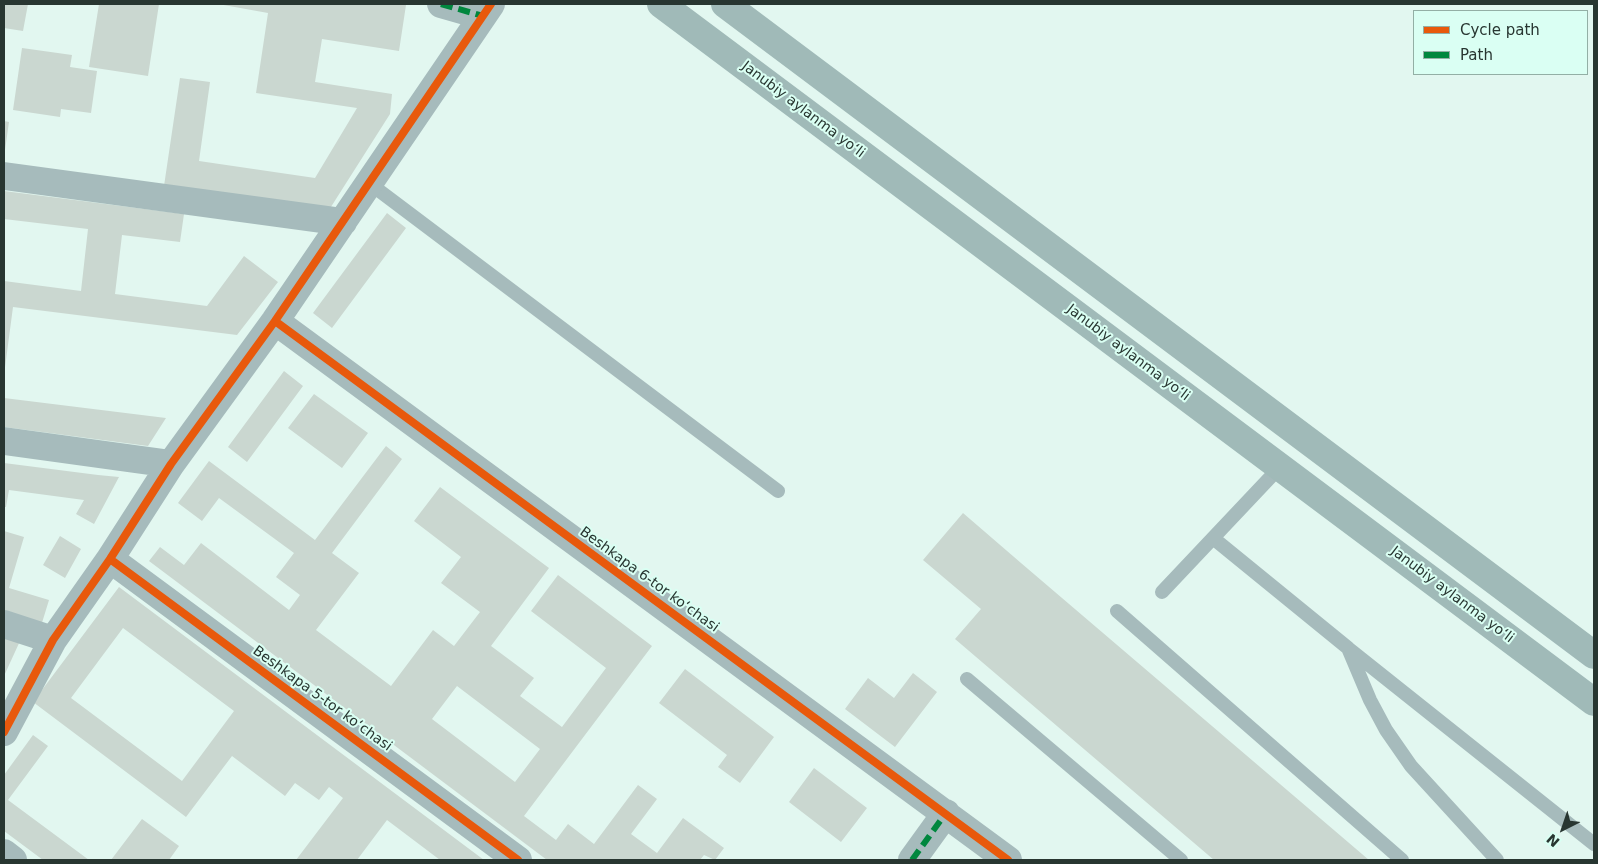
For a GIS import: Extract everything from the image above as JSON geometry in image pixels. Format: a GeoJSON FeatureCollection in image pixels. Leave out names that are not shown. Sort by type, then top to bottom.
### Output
{"type":"FeatureCollection","features":[{"type":"Feature","properties":{"kind":"highway","name":"Janubiy aylanma yoʻli"},"geometry":{"type":"LineString","coordinates":[[661,4],[1594,702]]}},
{"type":"Feature","properties":{"kind":"highway"},"geometry":{"type":"LineString","coordinates":[[725,4],[1594,655]]}},
{"type":"Feature","properties":{"kind":"street"},"geometry":{"type":"LineString","coordinates":[[4,732],[53,640],[110,559],[171,464],[275,321],[486,10],[441,4]]}},
{"type":"Feature","properties":{"kind":"street"},"geometry":{"type":"LineString","coordinates":[[4,176],[342,222]]}},
{"type":"Feature","properties":{"kind":"street","name":"Beshkapa 6-tor koʻchasi"},"geometry":{"type":"LineString","coordinates":[[275,321],[1008,860]]}},
{"type":"Feature","properties":{"kind":"street"},"geometry":{"type":"LineString","coordinates":[[4,441],[171,464]]}},
{"type":"Feature","properties":{"kind":"street","name":"Beshkapa 5-tor koʻchasi"},"geometry":{"type":"LineString","coordinates":[[110,559],[518,860]]}},
{"type":"Feature","properties":{"kind":"street"},"geometry":{"type":"LineString","coordinates":[[4,624],[53,640]]}},
{"type":"Feature","properties":{"kind":"street"},"geometry":{"type":"LineString","coordinates":[[912,860],[946,813]]}},
{"type":"Feature","properties":{"kind":"street"},"geometry":{"type":"LineString","coordinates":[[4,854],[13,860]]}},
{"type":"Feature","properties":{"kind":"lane"},"geometry":{"type":"LineString","coordinates":[[369,183],[778,491]]}},
{"type":"Feature","properties":{"kind":"lane"},"geometry":{"type":"LineString","coordinates":[[1162,592],[1280,467]]}},
{"type":"Feature","properties":{"kind":"lane"},"geometry":{"type":"LineString","coordinates":[[1213,538],[1594,844]]}},
{"type":"Feature","properties":{"kind":"lane"},"geometry":{"type":"LineString","coordinates":[[1117,611],[1402,860]]}},
{"type":"Feature","properties":{"kind":"lane"},"geometry":{"type":"LineString","coordinates":[[1348,648],[1370,700],[1386,730],[1411,766],[1497,860]]}},
{"type":"Feature","properties":{"kind":"lane"},"geometry":{"type":"LineString","coordinates":[[967,679],[1181,860]]}},
{"type":"Feature","properties":{"kind":"building"},"geometry":{"type":"Polygon","coordinates":[[[4,4],[28,4],[23,31],[4,28],[4,4]]]}},
{"type":"Feature","properties":{"kind":"building"},"geometry":{"type":"Polygon","coordinates":[[[99,4],[159,4],[148,76],[89,67],[99,4]]]}},
{"type":"Feature","properties":{"kind":"building"},"geometry":{"type":"Polygon","coordinates":[[[218,4],[406,5],[399,51],[322,39],[315,82],[392,94],[390,114],[329,210],[164,186],[180,78],[210,82],[199,161],[315,178],[357,108],[256,93],[268,13],[218,4]]]}},
{"type":"Feature","properties":{"kind":"building"},"geometry":{"type":"Polygon","coordinates":[[[22,48],[72,55],[70,67],[97,71],[91,113],[61,109],[60,117],[13,110],[22,48]]]}},
{"type":"Feature","properties":{"kind":"building"},"geometry":{"type":"Polygon","coordinates":[[[4,121],[9,122],[5,150],[4,150],[4,121]]]}},
{"type":"Feature","properties":{"kind":"building"},"geometry":{"type":"Polygon","coordinates":[[[4,191],[184,214],[180,242],[122,235],[115,294],[207,306],[244,256],[278,282],[237,335],[13,307],[4,375],[4,281],[81,291],[88,229],[4,219],[4,191]]]}},
{"type":"Feature","properties":{"kind":"building"},"geometry":{"type":"Polygon","coordinates":[[[387,213],[406,228],[332,328],[313,313],[387,213]]]}},
{"type":"Feature","properties":{"kind":"building"},"geometry":{"type":"Polygon","coordinates":[[[284,371],[303,386],[247,462],[228,447],[284,371]]]}},
{"type":"Feature","properties":{"kind":"building"},"geometry":{"type":"Polygon","coordinates":[[[314,394],[368,433],[342,468],[288,428],[314,394]]]}},
{"type":"Feature","properties":{"kind":"building"},"geometry":{"type":"Polygon","coordinates":[[[4,398],[166,418],[148,446],[4,427],[4,398]]]}},
{"type":"Feature","properties":{"kind":"building"},"geometry":{"type":"Polygon","coordinates":[[[386,446],[402,459],[332,553],[359,573],[316,630],[391,686],[433,630],[454,646],[480,612],[441,583],[461,557],[414,521],[440,487],[549,568],[491,646],[534,678],[520,696],[562,727],[606,668],[531,611],[558,575],[652,646],[524,816],[556,840],[568,824],[594,844],[638,785],[657,799],[631,834],[657,853],[683,818],[724,848],[715,860],[704,855],[700,860],[547,860],[149,561],[160,547],[184,565],[201,543],[289,610],[300,595],[276,577],[294,553],[219,498],[202,521],[178,503],[209,461],[315,540],[386,446]],[[457,686],[432,719],[515,782],[540,749],[457,686]]]}},
{"type":"Feature","properties":{"kind":"building"},"geometry":{"type":"Polygon","coordinates":[[[4,463],[119,477],[94,524],[76,514],[84,500],[9,490],[6,507],[4,507],[4,463]]]}},
{"type":"Feature","properties":{"kind":"building"},"geometry":{"type":"Polygon","coordinates":[[[963,513],[1369,860],[1214,860],[955,639],[981,609],[923,560],[963,513]]]}},
{"type":"Feature","properties":{"kind":"building"},"geometry":{"type":"Polygon","coordinates":[[[4,531],[24,537],[9,588],[49,600],[41,626],[4,614],[4,531]]]}},
{"type":"Feature","properties":{"kind":"building"},"geometry":{"type":"Polygon","coordinates":[[[60,536],[81,549],[65,578],[43,565],[60,536]]]}},
{"type":"Feature","properties":{"kind":"building"},"geometry":{"type":"Polygon","coordinates":[[[119,587],[484,860],[440,860],[387,820],[357,860],[296,860],[343,798],[329,787],[319,800],[295,783],[285,796],[232,756],[186,817],[33,702],[119,587]],[[123,628],[71,698],[182,781],[234,711],[123,628]]]}},
{"type":"Feature","properties":{"kind":"building"},"geometry":{"type":"Polygon","coordinates":[[[4,634],[20,641],[4,676],[4,634]]]}},
{"type":"Feature","properties":{"kind":"building"},"geometry":{"type":"Polygon","coordinates":[[[685,669],[774,737],[740,783],[718,767],[727,755],[659,703],[685,669]]]}},
{"type":"Feature","properties":{"kind":"building"},"geometry":{"type":"Polygon","coordinates":[[[913,673],[937,692],[895,747],[845,709],[868,678],[894,698],[913,673]]]}},
{"type":"Feature","properties":{"kind":"building"},"geometry":{"type":"Polygon","coordinates":[[[33,735],[48,746],[8,800],[89,860],[43,860],[4,831],[4,775],[33,735]]]}},
{"type":"Feature","properties":{"kind":"building"},"geometry":{"type":"Polygon","coordinates":[[[814,768],[867,808],[841,842],[789,802],[814,768]]]}},
{"type":"Feature","properties":{"kind":"building"},"geometry":{"type":"Polygon","coordinates":[[[142,819],[179,846],[169,860],[111,860],[142,819]]]}},
{"type":"Feature","properties":{"kind":"marked path"},"geometry":{"type":"LineString","coordinates":[[441,4],[483,16]]}},
{"type":"Feature","properties":{"kind":"marked path"},"geometry":{"type":"LineString","coordinates":[[912,860],[946,813]]}},
{"type":"Feature","properties":{"kind":"cycle path"},"geometry":{"type":"LineString","coordinates":[[4,732],[53,640],[110,559],[171,464],[275,321],[491,4]]}},
{"type":"Feature","properties":{"kind":"cycle path"},"geometry":{"type":"LineString","coordinates":[[275,321],[1008,860]]}},
{"type":"Feature","properties":{"kind":"cycle path"},"geometry":{"type":"LineString","coordinates":[[110,559],[518,860]]}}]}
